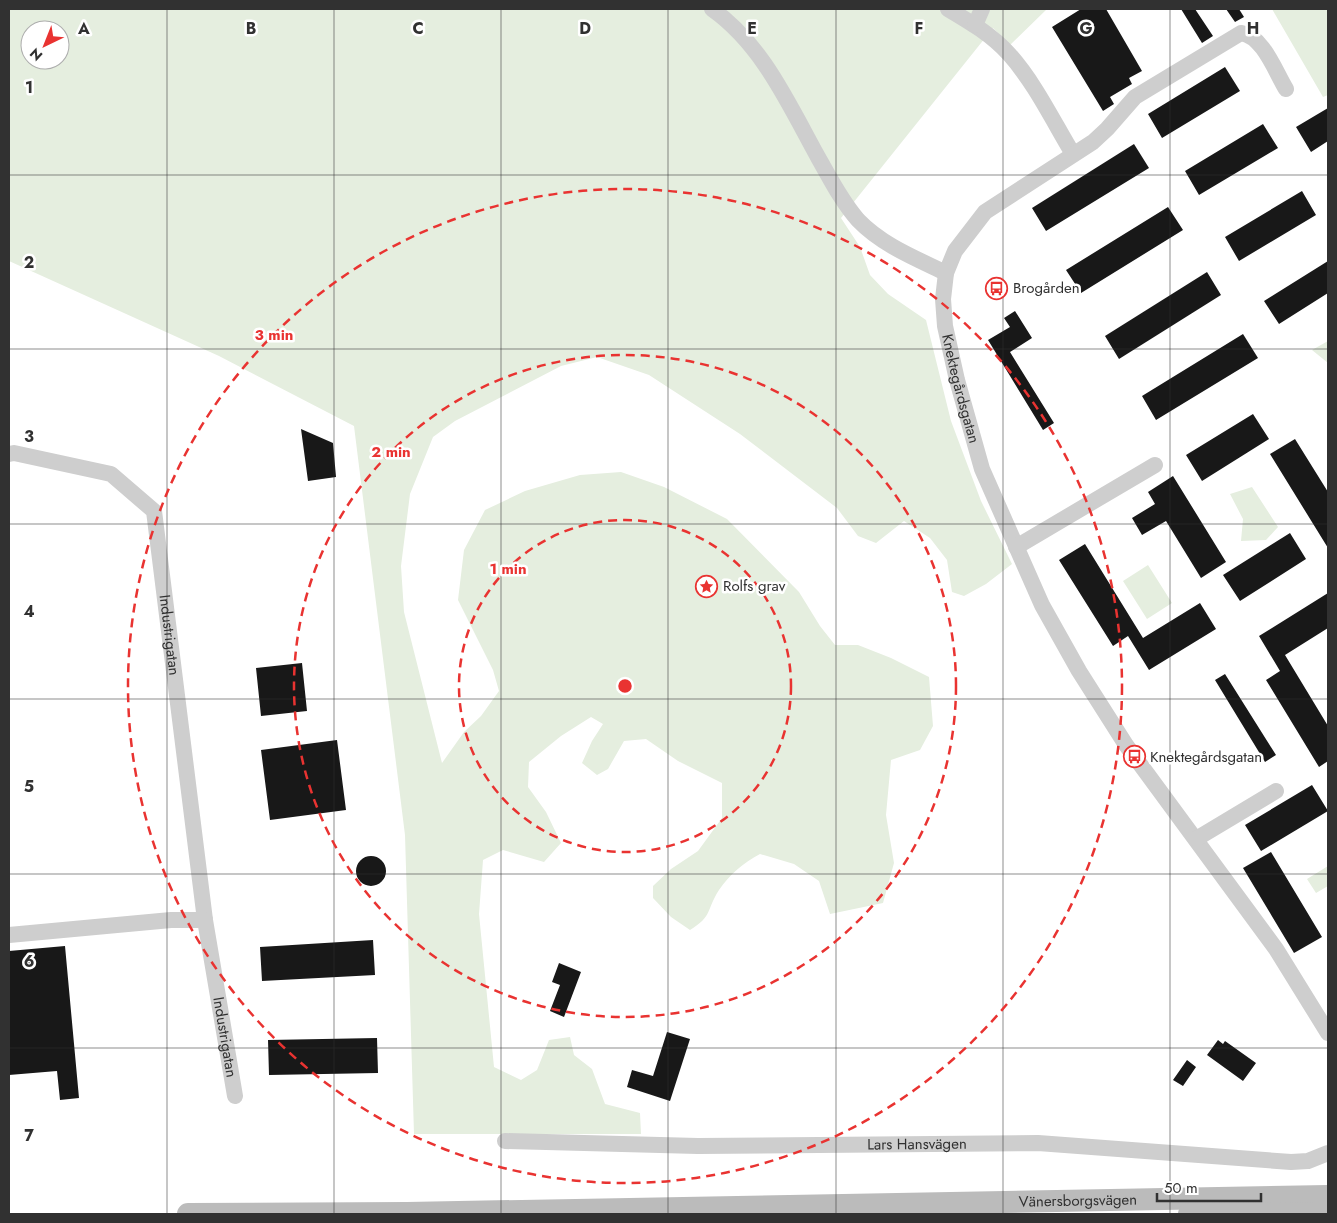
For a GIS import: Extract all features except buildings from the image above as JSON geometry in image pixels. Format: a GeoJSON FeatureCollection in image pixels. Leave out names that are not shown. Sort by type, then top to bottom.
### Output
{"type":"FeatureCollection","features":[{"type":"Feature","properties":{"kind":"main road","name":"Vänersborgsvägen"},"geometry":{"type":"LineString","coordinates":[[188,1214],[407,1213],[1328,1196]]}},
{"type":"Feature","properties":{"kind":"main road"},"geometry":{"type":"LineString","coordinates":[[1189,1214],[1328,1212]]}},
{"type":"Feature","properties":{"kind":"main road","name":"Vänersborgsvägen"},"geometry":{"type":"LineString","coordinates":[[407,1213],[471,1214]]}},
{"type":"Feature","properties":{"kind":"street"},"geometry":{"type":"LineString","coordinates":[[712,9],[742,33],[758,54],[836,190],[859,220],[893,247],[946,273]]}},
{"type":"Feature","properties":{"kind":"street"},"geometry":{"type":"LineString","coordinates":[[948,9],[975,25],[1004,49],[1022,71],[1073,154]]}},
{"type":"Feature","properties":{"kind":"street"},"geometry":{"type":"LineString","coordinates":[[975,25],[982,9]]}},
{"type":"Feature","properties":{"kind":"street","name":"Knektegårdsgatan"},"geometry":{"type":"LineString","coordinates":[[1286,89],[1257,40],[1249,34],[1241,33],[1135,96],[1106,130],[985,212],[955,251],[946,273],[943,299],[944,317],[957,380],[982,469],[1042,605],[1079,671],[1130,751],[1276,949],[1328,1033]]}},
{"type":"Feature","properties":{"kind":"street","name":"Industrigatan"},"geometry":{"type":"LineString","coordinates":[[9,454],[14,453],[111,474],[154,511],[205,920],[235,1096]]}},
{"type":"Feature","properties":{"kind":"street"},"geometry":{"type":"LineString","coordinates":[[1016,546],[1155,465]]}},
{"type":"Feature","properties":{"kind":"street"},"geometry":{"type":"LineString","coordinates":[[1196,839],[1276,791]]}},
{"type":"Feature","properties":{"kind":"street"},"geometry":{"type":"LineString","coordinates":[[9,935],[171,920],[205,920]]}},
{"type":"Feature","properties":{"kind":"street","name":"Lars Hansvägen"},"geometry":{"type":"LineString","coordinates":[[505,1141],[698,1146],[1038,1143],[1291,1162],[1308,1161],[1328,1152]]}},
{"type":"Feature","properties":{"kind":"green space"},"geometry":{"type":"Polygon","coordinates":[[[9,9],[1047,9],[1010,45],[993,28],[841,218],[860,247],[870,275],[888,294],[926,320],[951,421],[981,501],[1012,564],[986,584],[964,596],[952,592],[947,560],[930,538],[904,521],[876,543],[858,536],[837,508],[740,434],[649,375],[597,357],[561,366],[455,421],[433,437],[410,494],[401,566],[404,612],[442,763],[464,732],[481,716],[499,691],[493,670],[458,600],[464,550],[485,510],[525,491],[580,475],[621,472],[664,487],[727,519],[799,592],[820,626],[835,645],[858,645],[891,658],[929,677],[933,726],[920,750],[891,760],[886,815],[894,863],[883,903],[830,914],[819,881],[794,864],[760,854],[742,865],[732,874],[719,890],[706,916],[690,930],[671,917],[653,898],[653,886],[671,869],[698,851],[722,818],[722,783],[678,761],[646,739],[624,741],[608,769],[597,775],[582,763],[592,741],[603,724],[591,717],[561,736],[529,762],[528,787],[546,812],[561,843],[544,862],[503,850],[483,860],[479,914],[494,1067],[521,1080],[537,1070],[549,1040],[570,1037],[574,1055],[592,1069],[605,1104],[640,1113],[641,1134],[414,1134],[405,835],[354,426],[219,356],[9,261],[9,9]]]}},
{"type":"Feature","properties":{"kind":"green space"},"geometry":{"type":"Polygon","coordinates":[[[1272,9],[1328,9],[1328,95],[1323,97],[1272,9]]]}},
{"type":"Feature","properties":{"kind":"green space"},"geometry":{"type":"Polygon","coordinates":[[[1328,341],[1328,363],[1312,350],[1328,341]]]}},
{"type":"Feature","properties":{"kind":"green space"},"geometry":{"type":"Polygon","coordinates":[[[1252,487],[1278,527],[1266,540],[1241,541],[1243,519],[1230,494],[1252,487]]]}},
{"type":"Feature","properties":{"kind":"green space"},"geometry":{"type":"Polygon","coordinates":[[[1148,565],[1172,603],[1147,619],[1123,581],[1148,565]]]}},
{"type":"Feature","properties":{"kind":"green space"},"geometry":{"type":"Polygon","coordinates":[[[1328,866],[1328,886],[1316,893],[1307,879],[1328,866]]]}},
{"type":"Feature","properties":{"kind":"place","name":"Brogården"},"geometry":{"type":"Point","coordinates":[997,288]}},
{"type":"Feature","properties":{"kind":"place","name":"Rolfs grav"},"geometry":{"type":"Point","coordinates":[707,586]}},
{"type":"Feature","properties":{"kind":"place","name":"Knektegårdsgatan"},"geometry":{"type":"Point","coordinates":[1134,757]}}]}
